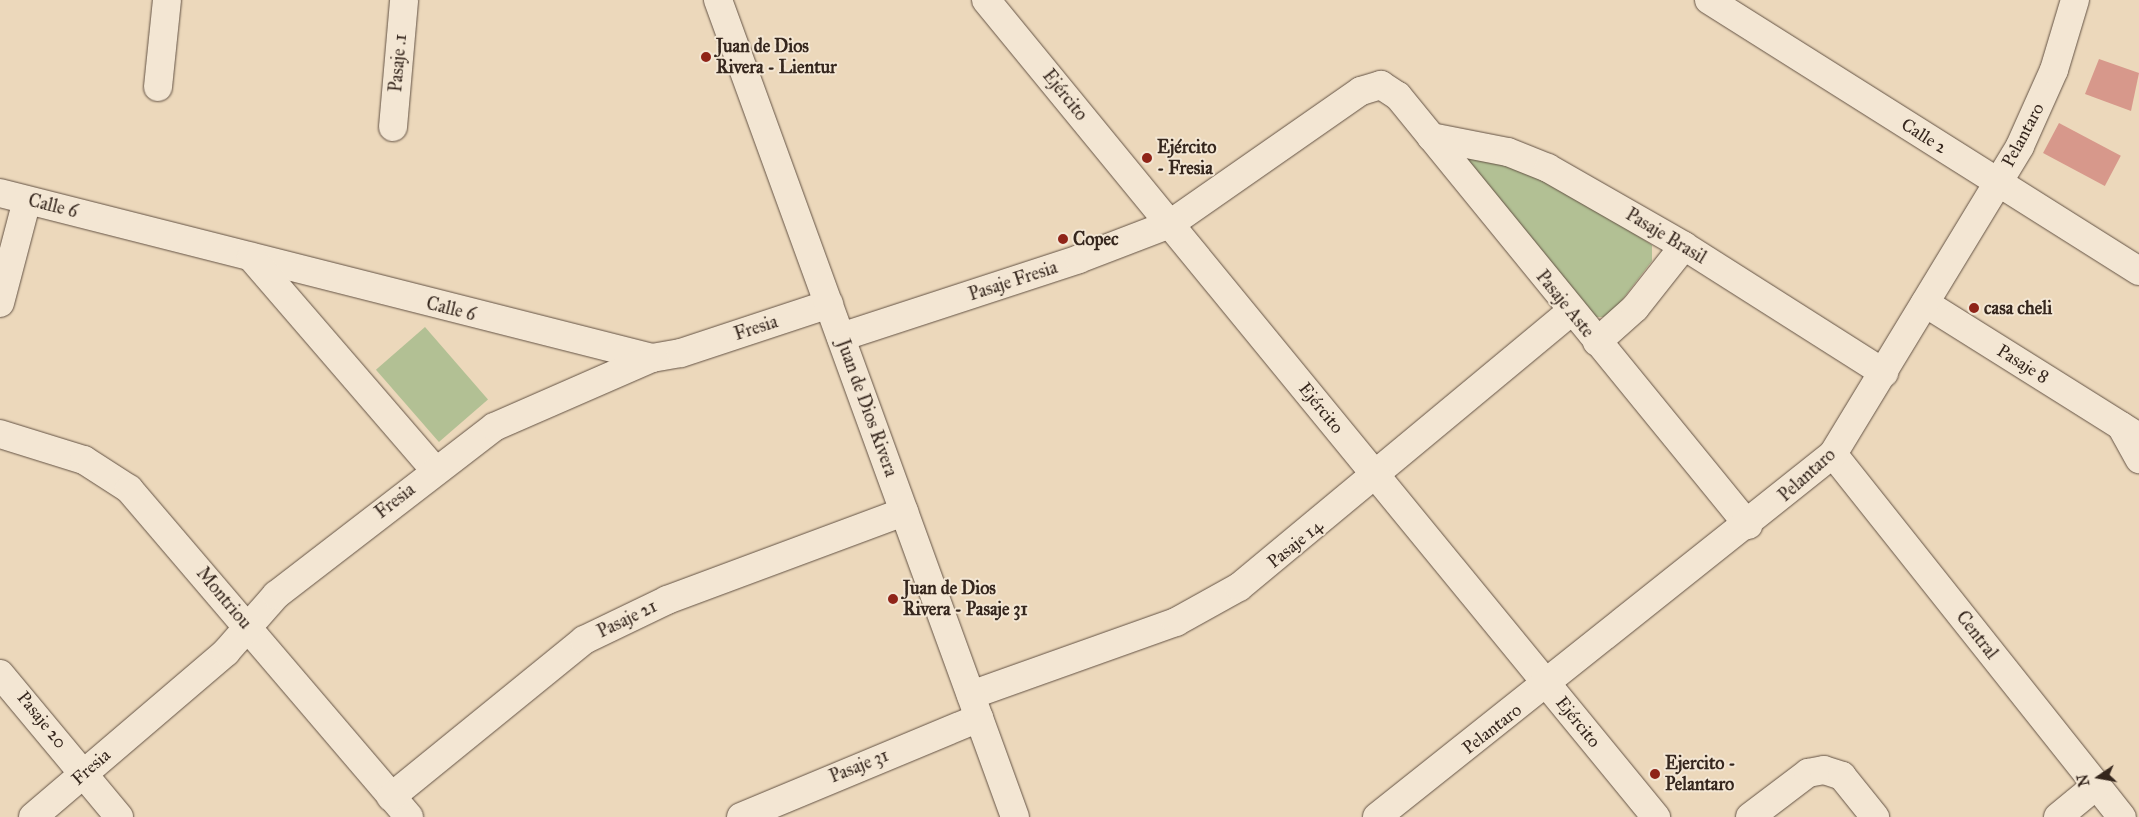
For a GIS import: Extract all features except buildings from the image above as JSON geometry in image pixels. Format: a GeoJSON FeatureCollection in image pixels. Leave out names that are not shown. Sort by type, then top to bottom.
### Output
{"type":"FeatureCollection","features":[{"type":"Feature","properties":{"kind":"street"},"geometry":{"type":"LineString","coordinates":[[158,87],[167,0]]}},
{"type":"Feature","properties":{"kind":"street","name":"Pasaje .1"},"geometry":{"type":"LineString","coordinates":[[393,126],[404,0]]}},
{"type":"Feature","properties":{"kind":"street","name":"Juan de Dios Rivera"},"geometry":{"type":"LineString","coordinates":[[718,0],[1015,817]]}},
{"type":"Feature","properties":{"kind":"street","name":"Ejército"},"geometry":{"type":"LineString","coordinates":[[986,0],[1656,817]]}},
{"type":"Feature","properties":{"kind":"street","name":"Calle 2"},"geometry":{"type":"LineString","coordinates":[[1709,0],[2139,271]]}},
{"type":"Feature","properties":{"kind":"street","name":"Pelantaro"},"geometry":{"type":"LineString","coordinates":[[1377,817],[1548,685],[1748,525],[1833,454],[1884,373],[1998,182],[2038,109],[2075,0]]}},
{"type":"Feature","properties":{"kind":"street","name":"Pasaje Fresia"},"geometry":{"type":"LineString","coordinates":[[841,336],[1079,260],[1170,224],[1361,91],[1381,85]]}},
{"type":"Feature","properties":{"kind":"street","name":"Pasaje Aste"},"geometry":{"type":"LineString","coordinates":[[1381,85],[1394,92],[1571,311],[1748,525]]}},
{"type":"Feature","properties":{"kind":"street","name":"Pasaje Brasil"},"geometry":{"type":"LineString","coordinates":[[1431,137],[1533,161],[1684,246],[1884,373]]}},
{"type":"Feature","properties":{"kind":"street","name":"Calle 6"},"geometry":{"type":"LineString","coordinates":[[0,193],[652,358]]}},
{"type":"Feature","properties":{"kind":"street"},"geometry":{"type":"LineString","coordinates":[[0,303],[26,200]]}},
{"type":"Feature","properties":{"kind":"street"},"geometry":{"type":"LineString","coordinates":[[1597,342],[1635,308],[1684,246]]}},
{"type":"Feature","properties":{"kind":"street"},"geometry":{"type":"LineString","coordinates":[[251,257],[435,470]]}},
{"type":"Feature","properties":{"kind":"street","name":"Pasaje 8"},"geometry":{"type":"LineString","coordinates":[[1925,303],[2130,431],[2139,459]]}},
{"type":"Feature","properties":{"kind":"street","name":"Fresia"},"geometry":{"type":"LineString","coordinates":[[33,817],[226,652],[276,595],[435,470],[494,427],[652,358],[681,353],[829,304]]}},
{"type":"Feature","properties":{"kind":"street","name":"Pasaje 14"},"geometry":{"type":"LineString","coordinates":[[975,706],[1213,603],[1264,569],[1377,476],[1571,311]]}},
{"type":"Feature","properties":{"kind":"street","name":"Montriou"},"geometry":{"type":"LineString","coordinates":[[0,434],[84,460],[129,489],[400,807]]}},
{"type":"Feature","properties":{"kind":"street","name":"Central"},"geometry":{"type":"LineString","coordinates":[[1833,454],[2122,817]]}},
{"type":"Feature","properties":{"kind":"street","name":"Pasaje 21"},"geometry":{"type":"LineString","coordinates":[[400,807],[584,640],[667,600],[904,512]]}},
{"type":"Feature","properties":{"kind":"street","name":"Pasaje 20"},"geometry":{"type":"LineString","coordinates":[[0,674],[85,773],[119,817]]}},
{"type":"Feature","properties":{"kind":"street","name":"Pasaje 31"},"geometry":{"type":"LineString","coordinates":[[741,817],[975,706]]}},
{"type":"Feature","properties":{"kind":"street"},"geometry":{"type":"LineString","coordinates":[[1750,817],[1808,773],[1824,770],[1842,776],[1875,817]]}},
{"type":"Feature","properties":{"kind":"street"},"geometry":{"type":"LineString","coordinates":[[2058,817],[2097,785]]}},
{"type":"Feature","properties":{"kind":"green space"},"geometry":{"type":"Polygon","coordinates":[[[1468,155],[1500,160],[1563,187],[1652,245],[1652,261],[1609,317],[1589,317],[1463,161],[1468,155]]]}},
{"type":"Feature","properties":{"kind":"green space"},"geometry":{"type":"Polygon","coordinates":[[[425,327],[488,399],[439,442],[376,370],[425,327]]]}},
{"type":"Feature","properties":{"kind":"place","name":"Juan de Dios Rivera - Lientur"},"geometry":{"type":"Point","coordinates":[706,57]}},
{"type":"Feature","properties":{"kind":"place","name":"Ejército - Fresia"},"geometry":{"type":"Point","coordinates":[1147,158]}},
{"type":"Feature","properties":{"kind":"place","name":"Copec"},"geometry":{"type":"Point","coordinates":[1063,239]}},
{"type":"Feature","properties":{"kind":"place","name":"casa cheli"},"geometry":{"type":"Point","coordinates":[1974,308]}},
{"type":"Feature","properties":{"kind":"place","name":"Juan de Dios Rivera - Pasaje 31"},"geometry":{"type":"Point","coordinates":[893,599]}},
{"type":"Feature","properties":{"kind":"place","name":"Ejercito - Pelantaro"},"geometry":{"type":"Point","coordinates":[1655,774]}}]}
